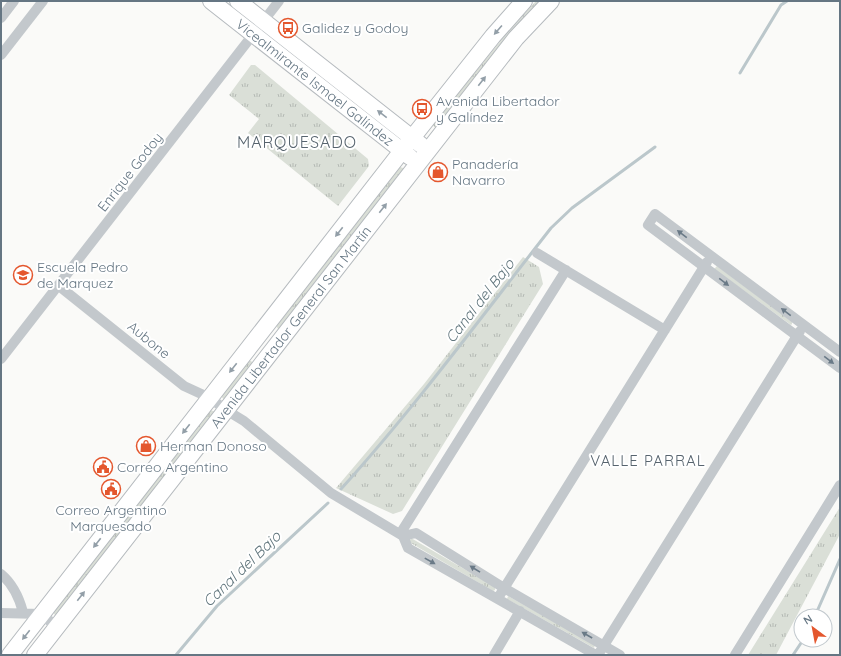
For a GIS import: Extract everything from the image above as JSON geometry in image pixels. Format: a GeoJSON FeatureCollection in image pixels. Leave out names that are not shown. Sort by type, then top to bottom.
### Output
{"type":"FeatureCollection","features":[{"type":"Feature","properties":{"kind":"main road","name":"Vicealmirante Ismael Galíndez"},"geometry":{"type":"LineString","coordinates":[[211,1],[418,164]]}},
{"type":"Feature","properties":{"kind":"main road","name":"Vicealmirante Ismael Galíndez"},"geometry":{"type":"LineString","coordinates":[[238,1],[428,151]]}},
{"type":"Feature","properties":{"kind":"main road","name":"Avenida Libertador General San Martín"},"geometry":{"type":"LineString","coordinates":[[10,655],[412,138],[493,36],[524,1]]}},
{"type":"Feature","properties":{"kind":"main road","name":"Avenida Libertador General San Martín"},"geometry":{"type":"LineString","coordinates":[[35,655],[516,38],[551,1]]}},
{"type":"Feature","properties":{"kind":"main road"},"geometry":{"type":"LineString","coordinates":[[266,326],[282,338]]}},
{"type":"Feature","properties":{"kind":"main road"},"geometry":{"type":"LineString","coordinates":[[248,349],[264,361]]}},
{"type":"Feature","properties":{"kind":"street"},"geometry":{"type":"LineString","coordinates":[[1,18],[14,1]]}},
{"type":"Feature","properties":{"kind":"street"},"geometry":{"type":"LineString","coordinates":[[1,55],[43,1]]}},
{"type":"Feature","properties":{"kind":"street","name":"Enrique Godoy"},"geometry":{"type":"LineString","coordinates":[[1,359],[279,1]]}},
{"type":"Feature","properties":{"kind":"street"},"geometry":{"type":"LineString","coordinates":[[840,352],[655,214],[648,226],[840,368]]}},
{"type":"Feature","properties":{"kind":"street"},"geometry":{"type":"LineString","coordinates":[[537,253],[665,330]]}},
{"type":"Feature","properties":{"kind":"street"},"geometry":{"type":"LineString","coordinates":[[498,598],[711,256]]}},
{"type":"Feature","properties":{"kind":"street"},"geometry":{"type":"LineString","coordinates":[[401,535],[566,270]]}},
{"type":"Feature","properties":{"kind":"street","name":"Aubone"},"geometry":{"type":"LineString","coordinates":[[59,286],[184,386],[210,398],[244,421],[331,493],[401,535]]}},
{"type":"Feature","properties":{"kind":"street"},"geometry":{"type":"LineString","coordinates":[[401,535],[408,548],[597,655],[804,325]]}},
{"type":"Feature","properties":{"kind":"street"},"geometry":{"type":"LineString","coordinates":[[735,655],[840,485]]}},
{"type":"Feature","properties":{"kind":"street"},"geometry":{"type":"LineString","coordinates":[[401,535],[416,532],[504,588],[620,655]]}},
{"type":"Feature","properties":{"kind":"street"},"geometry":{"type":"LineString","coordinates":[[1,574],[9,581],[17,594],[23,612]]}},
{"type":"Feature","properties":{"kind":"street"},"geometry":{"type":"LineString","coordinates":[[494,655],[520,611]]}},
{"type":"Feature","properties":{"kind":"street"},"geometry":{"type":"LineString","coordinates":[[1,612],[16,614],[23,612],[41,614],[57,627]]}},
{"type":"Feature","properties":{"kind":"green space"},"geometry":{"type":"Polygon","coordinates":[[[536,1],[544,1],[438,129],[432,125],[504,37],[536,1]]]}},
{"type":"Feature","properties":{"kind":"green space"},"geometry":{"type":"Polygon","coordinates":[[[251,65],[255,65],[368,159],[369,166],[338,206],[248,133],[259,119],[229,95],[251,65]]]}},
{"type":"Feature","properties":{"kind":"green space"},"geometry":{"type":"Polygon","coordinates":[[[400,167],[406,169],[280,330],[278,329],[276,325],[400,167]]]}},
{"type":"Feature","properties":{"kind":"green space"},"geometry":{"type":"Polygon","coordinates":[[[523,257],[539,267],[543,284],[402,511],[393,514],[336,488],[424,384],[523,257]]]}},
{"type":"Feature","properties":{"kind":"green space"},"geometry":{"type":"Polygon","coordinates":[[[717,266],[792,322],[792,324],[791,325],[714,269],[717,266]]]}},
{"type":"Feature","properties":{"kind":"green space"},"geometry":{"type":"Polygon","coordinates":[[[248,361],[251,361],[254,364],[225,401],[221,396],[248,361]]]}},
{"type":"Feature","properties":{"kind":"green space"},"geometry":{"type":"Polygon","coordinates":[[[210,410],[216,412],[57,616],[55,615],[53,612],[210,410]]]}},
{"type":"Feature","properties":{"kind":"green space"},"geometry":{"type":"Polygon","coordinates":[[[840,507],[840,534],[801,608],[793,608],[793,623],[776,655],[748,655],[840,507]]]}},
{"type":"Feature","properties":{"kind":"green space"},"geometry":{"type":"Polygon","coordinates":[[[411,538],[495,587],[495,590],[493,591],[409,542],[411,538]]]}},
{"type":"Feature","properties":{"kind":"green space"},"geometry":{"type":"Polygon","coordinates":[[[508,596],[595,645],[594,648],[507,599],[508,596]]]}},
{"type":"Feature","properties":{"kind":"waterway","name":"Canal del Bajo"},"geometry":{"type":"LineString","coordinates":[[740,73],[781,5],[787,1]]}},
{"type":"Feature","properties":{"kind":"waterway","name":"Canal del Bajo"},"geometry":{"type":"LineString","coordinates":[[341,489],[396,426],[551,228],[572,208],[655,147]]}},
{"type":"Feature","properties":{"kind":"waterway","name":"Canal del Bajo"},"geometry":{"type":"LineString","coordinates":[[176,655],[217,606],[328,503]]}},
{"type":"Feature","properties":{"kind":"waterway"},"geometry":{"type":"LineString","coordinates":[[819,608],[840,559]]}},
{"type":"Feature","properties":{"kind":"waterway"},"geometry":{"type":"LineString","coordinates":[[793,655],[798,648]]}},
{"type":"Feature","properties":{"kind":"place","name":"Galidez y Godoy"},"geometry":{"type":"Point","coordinates":[288,28]}},
{"type":"Feature","properties":{"kind":"place","name":"Avenida Libertador y Galíndez"},"geometry":{"type":"Point","coordinates":[422,109]}},
{"type":"Feature","properties":{"kind":"place","name":"Panadería Navarro"},"geometry":{"type":"Point","coordinates":[438,172]}},
{"type":"Feature","properties":{"kind":"place","name":"Escuela Pedro de Marquez"},"geometry":{"type":"Point","coordinates":[23,275]}},
{"type":"Feature","properties":{"kind":"place","name":"Herman Donoso"},"geometry":{"type":"Point","coordinates":[146,446]}},
{"type":"Feature","properties":{"kind":"place","name":"Correo Argentino"},"geometry":{"type":"Point","coordinates":[103,467]}},
{"type":"Feature","properties":{"kind":"place","name":"Correo Argentino Marquesado"},"geometry":{"type":"Point","coordinates":[111,489]}},
{"type":"Feature","properties":{"kind":"district","name":"MARQUESADO"},"geometry":{"type":"Point","coordinates":[297,142]}},
{"type":"Feature","properties":{"kind":"district","name":"VALLE PARRAL"},"geometry":{"type":"Point","coordinates":[648,461]}}]}
